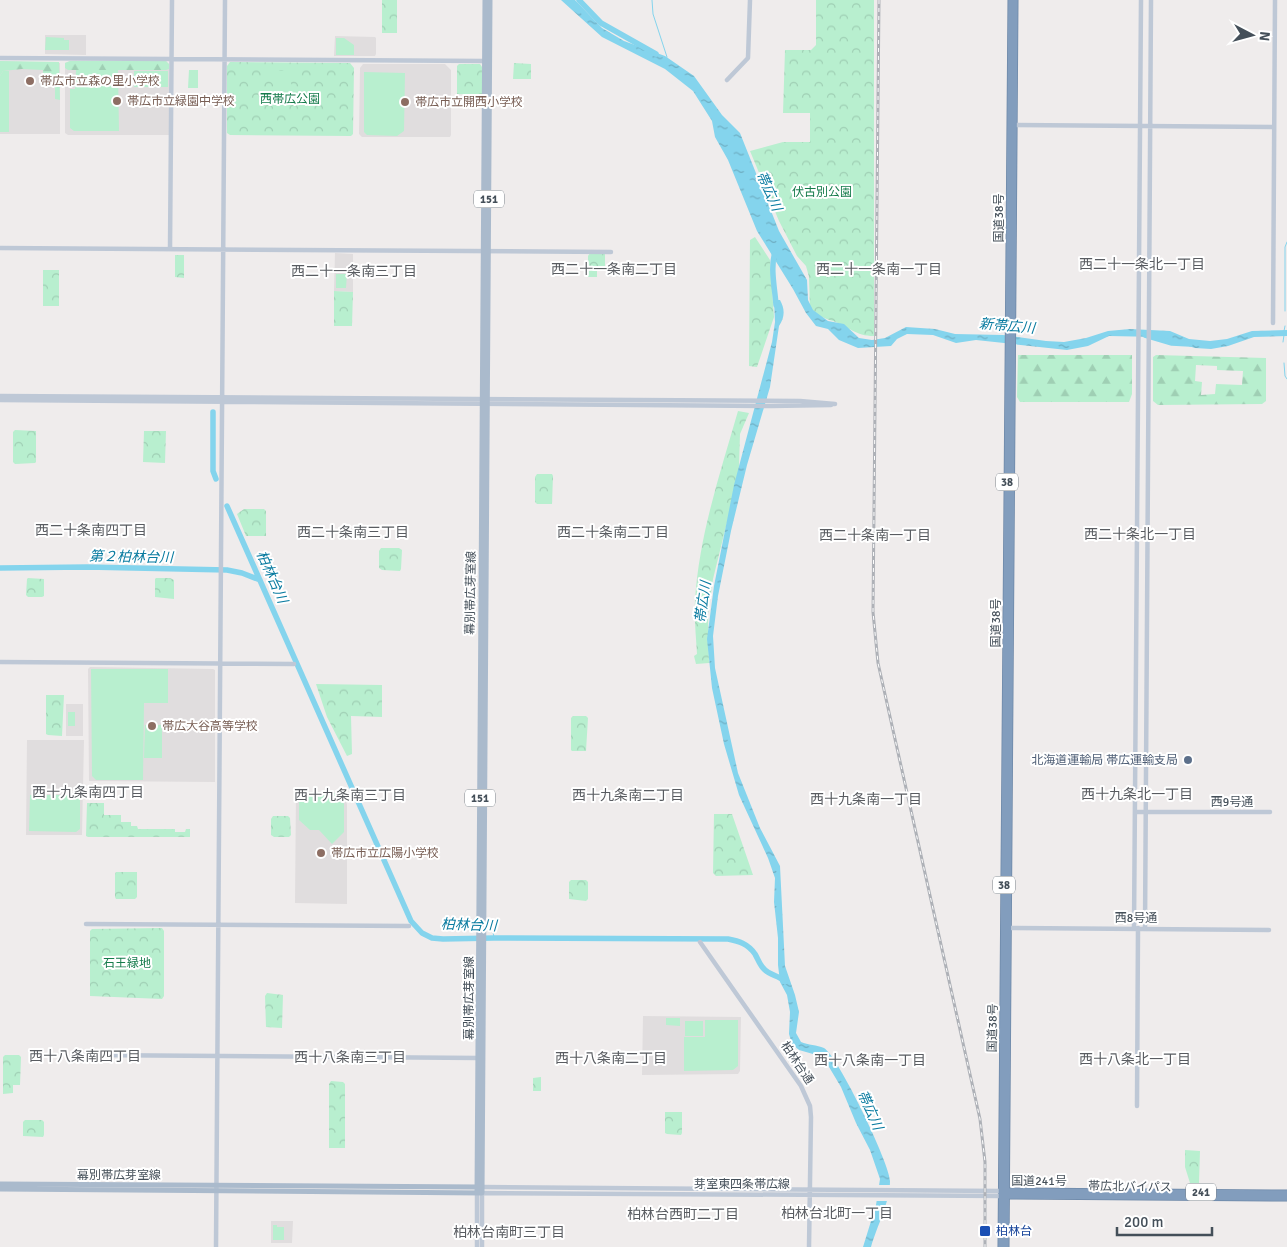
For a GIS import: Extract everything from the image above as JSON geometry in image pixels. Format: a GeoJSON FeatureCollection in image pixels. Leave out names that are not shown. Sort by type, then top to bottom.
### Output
{"type":"FeatureCollection","features":[{"type":"Feature","properties":{"kind":"highway","name":"国道38号"},"geometry":{"type":"LineString","coordinates":[[1010,0],[1012,125]]}},
{"type":"Feature","properties":{"kind":"highway","name":"国道38号"},"geometry":{"type":"LineString","coordinates":[[1006,1247],[1004,1193],[1010,321],[1015,0]]}},
{"type":"Feature","properties":{"kind":"highway","name":"国道38号"},"geometry":{"type":"LineString","coordinates":[[1001,1247],[1004,1193]]}},
{"type":"Feature","properties":{"kind":"highway","name":"国道241号"},"geometry":{"type":"LineString","coordinates":[[1004,1193],[1287,1193]]}},
{"type":"Feature","properties":{"kind":"highway","name":"帯広北バイパス"},"geometry":{"type":"LineString","coordinates":[[1004,1193],[1287,1198]]}},
{"type":"Feature","properties":{"kind":"main road","name":"幕別帯広芽室線"},"geometry":{"type":"LineString","coordinates":[[485,0],[486,251]]}},
{"type":"Feature","properties":{"kind":"main road","name":"幕別帯広芽室線"},"geometry":{"type":"LineString","coordinates":[[0,1184],[480,1190],[486,251],[490,0]]}},
{"type":"Feature","properties":{"kind":"main road","name":"幕別帯広芽室線"},"geometry":{"type":"LineString","coordinates":[[0,1189],[217,1188]]}},
{"type":"Feature","properties":{"kind":"street"},"geometry":{"type":"LineString","coordinates":[[170,249],[172,0]]}},
{"type":"Feature","properties":{"kind":"street"},"geometry":{"type":"LineString","coordinates":[[216,1247],[225,0]]}},
{"type":"Feature","properties":{"kind":"street"},"geometry":{"type":"LineString","coordinates":[[727,80],[748,58],[750,0]]}},
{"type":"Feature","properties":{"kind":"street"},"geometry":{"type":"LineString","coordinates":[[1137,1106],[1135,812],[1141,0]]}},
{"type":"Feature","properties":{"kind":"street"},"geometry":{"type":"LineString","coordinates":[[1144,928],[1151,0]]}},
{"type":"Feature","properties":{"kind":"street"},"geometry":{"type":"LineString","coordinates":[[1273,323],[1275,0]]}},
{"type":"Feature","properties":{"kind":"street"},"geometry":{"type":"LineString","coordinates":[[0,58],[485,61]]}},
{"type":"Feature","properties":{"kind":"street"},"geometry":{"type":"LineString","coordinates":[[1012,125],[1274,127]]}},
{"type":"Feature","properties":{"kind":"street"},"geometry":{"type":"LineString","coordinates":[[0,248],[611,252]]}},
{"type":"Feature","properties":{"kind":"street"},"geometry":{"type":"LineString","coordinates":[[0,396],[222,400]]}},
{"type":"Feature","properties":{"kind":"street"},"geometry":{"type":"LineString","coordinates":[[0,400],[835,404],[800,404]]}},
{"type":"Feature","properties":{"kind":"street"},"geometry":{"type":"LineString","coordinates":[[0,662],[294,664]]}},
{"type":"Feature","properties":{"kind":"street","name":"西9号通"},"geometry":{"type":"LineString","coordinates":[[1135,812],[1270,812]]}},
{"type":"Feature","properties":{"kind":"street"},"geometry":{"type":"LineString","coordinates":[[86,924],[409,926]]}},
{"type":"Feature","properties":{"kind":"street","name":"西8号通"},"geometry":{"type":"LineString","coordinates":[[1006,928],[1269,930]]}},
{"type":"Feature","properties":{"kind":"street","name":"柏林台通"},"geometry":{"type":"LineString","coordinates":[[700,942],[804,1092],[810,1106],[809,1247]]}},
{"type":"Feature","properties":{"kind":"street"},"geometry":{"type":"LineString","coordinates":[[86,1055],[480,1058]]}},
{"type":"Feature","properties":{"kind":"street"},"geometry":{"type":"LineString","coordinates":[[477,1247],[480,1190]]}},
{"type":"Feature","properties":{"kind":"street"},"geometry":{"type":"LineString","coordinates":[[480,1190],[482,1247]]}},
{"type":"Feature","properties":{"kind":"street","name":"芽室東四条帯広線"},"geometry":{"type":"LineString","coordinates":[[480,1190],[1004,1193]]}},
{"type":"Feature","properties":{"kind":"shaded area"},"geometry":{"type":"Polygon","coordinates":[[[45,35],[86,35],[86,55],[45,54],[45,35]]]}},
{"type":"Feature","properties":{"kind":"shaded area"},"geometry":{"type":"Polygon","coordinates":[[[335,36],[375,37],[376,54],[375,56],[334,56],[335,36]]]}},
{"type":"Feature","properties":{"kind":"shaded area","name":"帯広市立森の里小学校"},"geometry":{"type":"Polygon","coordinates":[[[0,61],[60,63],[60,134],[0,134],[0,61]]]}},
{"type":"Feature","properties":{"kind":"shaded area","name":"帯広市立緑園中学校"},"geometry":{"type":"Polygon","coordinates":[[[70,61],[166,61],[169,64],[169,135],[68,135],[65,133],[65,63],[70,61]]]}},
{"type":"Feature","properties":{"kind":"shaded area","name":"帯広市立開西小学校"},"geometry":{"type":"Polygon","coordinates":[[[363,64],[445,64],[451,70],[450,137],[362,137],[359,134],[360,68],[363,64]]]}},
{"type":"Feature","properties":{"kind":"shaded area"},"geometry":{"type":"Polygon","coordinates":[[[335,253],[353,254],[353,292],[334,291],[335,253]]]}},
{"type":"Feature","properties":{"kind":"shaded area","name":"帯広大谷高等学校"},"geometry":{"type":"Polygon","coordinates":[[[90,667],[215,670],[215,782],[89,781],[88,669],[90,667]]]}},
{"type":"Feature","properties":{"kind":"shaded area"},"geometry":{"type":"Polygon","coordinates":[[[66,704],[83,704],[83,736],[66,736],[66,704]]]}},
{"type":"Feature","properties":{"kind":"shaded area"},"geometry":{"type":"Polygon","coordinates":[[[27,740],[84,740],[82,835],[26,835],[27,740]]]}},
{"type":"Feature","properties":{"kind":"shaded area","name":"帯広市立広陽小学校"},"geometry":{"type":"Polygon","coordinates":[[[296,791],[341,792],[347,804],[347,904],[295,903],[296,791]]]}},
{"type":"Feature","properties":{"kind":"shaded area"},"geometry":{"type":"Polygon","coordinates":[[[643,1016],[741,1017],[740,1071],[738,1074],[642,1075],[643,1016]]]}},
{"type":"Feature","properties":{"kind":"shaded area"},"geometry":{"type":"Polygon","coordinates":[[[271,1221],[293,1221],[292,1243],[271,1243],[271,1221]]]}},
{"type":"Feature","properties":{"kind":"green space"},"geometry":{"type":"Polygon","coordinates":[[[382,0],[397,0],[397,33],[382,33],[382,0]]]}},
{"type":"Feature","properties":{"kind":"green space","name":"伏古別公園"},"geometry":{"type":"Polygon","coordinates":[[[816,0],[874,0],[874,336],[857,333],[810,311],[809,277],[806,266],[797,256],[779,221],[750,151],[783,142],[810,142],[810,113],[783,113],[785,50],[811,50],[816,45],[816,0]]]}},
{"type":"Feature","properties":{"kind":"green space"},"geometry":{"type":"Polygon","coordinates":[[[46,37],[69,40],[69,50],[45,50],[46,37]]]}},
{"type":"Feature","properties":{"kind":"green space"},"geometry":{"type":"Polygon","coordinates":[[[336,38],[344,38],[354,45],[354,55],[336,55],[336,38]]]}},
{"type":"Feature","properties":{"kind":"green space"},"geometry":{"type":"Polygon","coordinates":[[[0,61],[59,62],[60,100],[55,99],[55,88],[50,83],[43,81],[43,70],[22,69],[3,71],[0,76],[0,61]]]}},
{"type":"Feature","properties":{"kind":"green space"},"geometry":{"type":"Polygon","coordinates":[[[70,61],[166,61],[169,64],[169,69],[68,70],[65,68],[65,63],[70,61]]]}},
{"type":"Feature","properties":{"kind":"green space","name":"西帯広公園"},"geometry":{"type":"Polygon","coordinates":[[[230,62],[350,63],[354,68],[353,134],[351,136],[230,135],[227,133],[227,66],[230,62]]]}},
{"type":"Feature","properties":{"kind":"green space"},"geometry":{"type":"Polygon","coordinates":[[[514,63],[531,64],[531,79],[513,79],[514,63]]]}},
{"type":"Feature","properties":{"kind":"green space"},"geometry":{"type":"Polygon","coordinates":[[[459,64],[480,64],[482,67],[482,95],[457,94],[457,66],[459,64]]]}},
{"type":"Feature","properties":{"kind":"green space"},"geometry":{"type":"Polygon","coordinates":[[[76,70],[118,70],[119,131],[74,131],[70,128],[70,89],[75,89],[76,70]]]}},
{"type":"Feature","properties":{"kind":"green space"},"geometry":{"type":"Polygon","coordinates":[[[189,70],[198,70],[198,88],[188,88],[189,70]]]}},
{"type":"Feature","properties":{"kind":"green space"},"geometry":{"type":"Polygon","coordinates":[[[3,71],[9,71],[9,132],[0,132],[0,76],[3,71]]]}},
{"type":"Feature","properties":{"kind":"green space"},"geometry":{"type":"Polygon","coordinates":[[[134,71],[168,71],[168,87],[134,87],[134,71]]]}},
{"type":"Feature","properties":{"kind":"green space"},"geometry":{"type":"Polygon","coordinates":[[[273,71],[291,71],[291,89],[273,89],[273,71]]]}},
{"type":"Feature","properties":{"kind":"green space"},"geometry":{"type":"Polygon","coordinates":[[[364,72],[405,73],[404,131],[397,136],[367,135],[364,132],[364,72]]]}},
{"type":"Feature","properties":{"kind":"green space"},"geometry":{"type":"Polygon","coordinates":[[[755,237],[770,260],[774,317],[757,367],[749,366],[750,240],[755,237]]]}},
{"type":"Feature","properties":{"kind":"green space"},"geometry":{"type":"Polygon","coordinates":[[[590,253],[605,253],[605,269],[597,269],[597,277],[588,277],[588,256],[590,253]]]}},
{"type":"Feature","properties":{"kind":"green space"},"geometry":{"type":"Polygon","coordinates":[[[175,255],[184,255],[184,278],[175,277],[175,255]]]}},
{"type":"Feature","properties":{"kind":"green space"},"geometry":{"type":"Polygon","coordinates":[[[43,270],[59,270],[59,306],[43,306],[43,270]]]}},
{"type":"Feature","properties":{"kind":"green space"},"geometry":{"type":"Polygon","coordinates":[[[336,274],[347,274],[346,288],[336,288],[336,274]]]}},
{"type":"Feature","properties":{"kind":"green space"},"geometry":{"type":"Polygon","coordinates":[[[334,291],[353,292],[352,326],[334,326],[334,291]]]}},
{"type":"Feature","properties":{"kind":"green space"},"geometry":{"type":"Polygon","coordinates":[[[1018,355],[1132,355],[1132,394],[1129,402],[1020,402],[1017,397],[1018,355]]]}},
{"type":"Feature","properties":{"kind":"green space"},"geometry":{"type":"Polygon","coordinates":[[[1156,355],[1266,358],[1266,401],[1262,404],[1158,405],[1153,401],[1153,357],[1156,355]],[[1196,365],[1195,381],[1202,382],[1201,395],[1215,394],[1216,384],[1242,385],[1243,371],[1217,370],[1217,366],[1196,365]]]}},
{"type":"Feature","properties":{"kind":"green space"},"geometry":{"type":"Polygon","coordinates":[[[738,411],[749,413],[740,434],[736,486],[713,579],[708,614],[709,663],[696,664],[694,656],[697,654],[695,601],[697,576],[711,505],[738,411]]]}},
{"type":"Feature","properties":{"kind":"green space"},"geometry":{"type":"Polygon","coordinates":[[[15,430],[36,431],[35,463],[15,464],[13,462],[13,432],[15,430]]]}},
{"type":"Feature","properties":{"kind":"green space"},"geometry":{"type":"Polygon","coordinates":[[[144,431],[166,431],[165,463],[143,462],[144,431]]]}},
{"type":"Feature","properties":{"kind":"green space"},"geometry":{"type":"Polygon","coordinates":[[[537,474],[552,474],[553,476],[552,504],[537,504],[535,502],[535,477],[537,474]]]}},
{"type":"Feature","properties":{"kind":"green space"},"geometry":{"type":"Polygon","coordinates":[[[244,509],[264,509],[266,511],[266,536],[246,536],[237,514],[244,509]]]}},
{"type":"Feature","properties":{"kind":"green space"},"geometry":{"type":"Polygon","coordinates":[[[381,548],[399,548],[402,550],[400,571],[382,570],[379,568],[379,551],[381,548]]]}},
{"type":"Feature","properties":{"kind":"green space"},"geometry":{"type":"Polygon","coordinates":[[[28,578],[44,579],[44,596],[28,597],[26,595],[28,578]]]}},
{"type":"Feature","properties":{"kind":"green space"},"geometry":{"type":"Polygon","coordinates":[[[156,578],[170,578],[174,580],[174,599],[155,597],[156,578]]]}},
{"type":"Feature","properties":{"kind":"green space"},"geometry":{"type":"Polygon","coordinates":[[[91,669],[168,669],[168,703],[144,703],[143,780],[96,780],[92,776],[91,669]]]}},
{"type":"Feature","properties":{"kind":"green space"},"geometry":{"type":"Polygon","coordinates":[[[316,684],[382,685],[382,717],[351,716],[352,754],[347,756],[327,717],[316,684]]]}},
{"type":"Feature","properties":{"kind":"green space"},"geometry":{"type":"Polygon","coordinates":[[[46,695],[64,695],[62,736],[46,734],[46,695]]]}},
{"type":"Feature","properties":{"kind":"green space"},"geometry":{"type":"Polygon","coordinates":[[[68,712],[75,712],[75,726],[68,726],[68,712]]]}},
{"type":"Feature","properties":{"kind":"green space"},"geometry":{"type":"Polygon","coordinates":[[[573,716],[586,716],[588,718],[586,751],[571,750],[571,718],[573,716]]]}},
{"type":"Feature","properties":{"kind":"green space"},"geometry":{"type":"Polygon","coordinates":[[[145,725],[162,725],[162,758],[144,758],[145,725]]]}},
{"type":"Feature","properties":{"kind":"green space"},"geometry":{"type":"Polygon","coordinates":[[[339,793],[344,804],[344,832],[332,844],[319,830],[310,830],[299,820],[299,800],[302,794],[339,793]]]}},
{"type":"Feature","properties":{"kind":"green space"},"geometry":{"type":"Polygon","coordinates":[[[30,795],[76,795],[80,799],[80,829],[76,832],[29,831],[30,795]]]}},
{"type":"Feature","properties":{"kind":"green space"},"geometry":{"type":"Polygon","coordinates":[[[87,803],[104,803],[104,815],[121,815],[121,822],[131,822],[131,826],[137,826],[138,829],[175,829],[175,832],[185,832],[186,829],[190,829],[190,837],[88,837],[86,836],[87,803]]]}},
{"type":"Feature","properties":{"kind":"green space"},"geometry":{"type":"Polygon","coordinates":[[[714,814],[732,814],[753,875],[716,876],[713,873],[714,814]]]}},
{"type":"Feature","properties":{"kind":"green space"},"geometry":{"type":"Polygon","coordinates":[[[273,816],[288,816],[290,818],[291,835],[289,837],[274,837],[271,835],[271,819],[273,816]]]}},
{"type":"Feature","properties":{"kind":"green space"},"geometry":{"type":"Polygon","coordinates":[[[116,872],[137,872],[137,897],[135,899],[116,899],[116,872]]]}},
{"type":"Feature","properties":{"kind":"green space"},"geometry":{"type":"Polygon","coordinates":[[[571,880],[586,880],[588,882],[588,899],[586,901],[569,899],[569,882],[571,880]]]}},
{"type":"Feature","properties":{"kind":"green space","name":"石王緑地"},"geometry":{"type":"Polygon","coordinates":[[[162,928],[164,931],[164,996],[162,999],[90,996],[90,931],[92,929],[162,928]]]}},
{"type":"Feature","properties":{"kind":"green space"},"geometry":{"type":"Polygon","coordinates":[[[267,993],[283,995],[282,1028],[266,1027],[265,996],[267,993]]]}},
{"type":"Feature","properties":{"kind":"green space"},"geometry":{"type":"Polygon","coordinates":[[[666,1018],[680,1018],[680,1026],[666,1025],[666,1018]]]}},
{"type":"Feature","properties":{"kind":"green space"},"geometry":{"type":"Polygon","coordinates":[[[705,1020],[738,1020],[738,1066],[733,1070],[684,1071],[684,1037],[705,1037],[705,1020]]]}},
{"type":"Feature","properties":{"kind":"green space"},"geometry":{"type":"Polygon","coordinates":[[[685,1021],[703,1021],[703,1036],[685,1036],[685,1021]]]}},
{"type":"Feature","properties":{"kind":"green space"},"geometry":{"type":"Polygon","coordinates":[[[5,1055],[19,1055],[21,1057],[20,1085],[13,1085],[13,1093],[3,1094],[3,1057],[5,1055]]]}},
{"type":"Feature","properties":{"kind":"green space"},"geometry":{"type":"Polygon","coordinates":[[[541,1077],[541,1091],[533,1091],[533,1078],[541,1077]]]}},
{"type":"Feature","properties":{"kind":"green space"},"geometry":{"type":"Polygon","coordinates":[[[331,1081],[343,1082],[345,1084],[345,1148],[329,1148],[329,1084],[331,1081]]]}},
{"type":"Feature","properties":{"kind":"green space"},"geometry":{"type":"Polygon","coordinates":[[[665,1112],[682,1112],[681,1135],[665,1133],[665,1112]]]}},
{"type":"Feature","properties":{"kind":"green space"},"geometry":{"type":"Polygon","coordinates":[[[25,1120],[42,1120],[44,1122],[43,1137],[23,1136],[23,1122],[25,1120]]]}},
{"type":"Feature","properties":{"kind":"green space"},"geometry":{"type":"Polygon","coordinates":[[[1185,1150],[1200,1151],[1199,1183],[1190,1183],[1185,1167],[1185,1150]]]}},
{"type":"Feature","properties":{"kind":"green space"},"geometry":{"type":"Polygon","coordinates":[[[273,1225],[284,1227],[284,1240],[273,1240],[273,1225]]]}},
{"type":"Feature","properties":{"kind":"water"},"geometry":{"type":"Polygon","coordinates":[[[561,0],[575,0],[602,28],[624,41],[665,56],[694,76],[722,115],[740,133],[779,231],[807,280],[808,300],[813,310],[828,321],[844,324],[859,338],[872,340],[885,338],[906,327],[935,329],[955,334],[1003,335],[1064,342],[1108,331],[1130,329],[1170,331],[1189,339],[1210,341],[1227,339],[1252,331],[1287,330],[1287,336],[1254,337],[1228,346],[1211,349],[1195,348],[1159,337],[1109,336],[1088,346],[1067,350],[976,340],[956,343],[933,335],[907,334],[897,339],[891,346],[858,348],[839,340],[828,329],[816,326],[806,313],[757,231],[728,160],[715,137],[712,121],[693,91],[665,69],[602,37],[561,0]]]}},
{"type":"Feature","properties":{"kind":"water"},"geometry":{"type":"Polygon","coordinates":[[[774,300],[780,300],[783,307],[783,316],[779,326],[770,387],[747,465],[718,596],[713,636],[715,668],[738,773],[760,828],[780,866],[785,966],[799,1012],[796,1033],[801,1042],[824,1048],[831,1055],[862,1111],[888,1171],[890,1181],[888,1197],[871,1247],[863,1247],[876,1205],[880,1179],[870,1150],[841,1087],[826,1062],[813,1054],[799,1050],[792,1044],[789,1034],[790,1012],[787,995],[780,982],[778,965],[778,938],[774,902],[775,878],[768,858],[739,795],[724,744],[712,688],[707,639],[714,586],[734,485],[772,342],[775,322],[774,300]]]}},
{"type":"Feature","properties":{"kind":"pier"},"geometry":{"type":"Polygon","coordinates":[[[877,1185],[892,1185],[889,1201],[874,1201],[877,1185]]]}},
{"type":"Feature","properties":{"kind":"waterway","name":"帯広川"},"geometry":{"type":"LineString","coordinates":[[579,0],[601,23],[656,54]]}},
{"type":"Feature","properties":{"kind":"waterway"},"geometry":{"type":"LineString","coordinates":[[652,0],[653,14],[667,57]]}},
{"type":"Feature","properties":{"kind":"waterway"},"geometry":{"type":"LineString","coordinates":[[1285,311],[1285,247],[1287,242]]}},
{"type":"Feature","properties":{"kind":"waterway","name":"帯広川"},"geometry":{"type":"LineString","coordinates":[[775,252],[773,272],[776,305]]}},
{"type":"Feature","properties":{"kind":"waterway"},"geometry":{"type":"LineString","coordinates":[[1284,331],[1285,326]]}},
{"type":"Feature","properties":{"kind":"waterway","name":"新帯広川"},"geometry":{"type":"LineString","coordinates":[[1145,335],[1172,343],[1190,344]]}},
{"type":"Feature","properties":{"kind":"waterway"},"geometry":{"type":"LineString","coordinates":[[1283,342],[1284,335]]}},
{"type":"Feature","properties":{"kind":"waterway"},"geometry":{"type":"LineString","coordinates":[[1284,363],[1287,379]]}},
{"type":"Feature","properties":{"kind":"waterway","name":"柏林台川"},"geometry":{"type":"LineString","coordinates":[[213,412],[213,471],[216,479]]}},
{"type":"Feature","properties":{"kind":"waterway","name":"柏林台川"},"geometry":{"type":"LineString","coordinates":[[227,506],[411,921],[422,933],[432,938],[443,939],[728,939],[746,945],[755,954],[767,972],[785,982]]}},
{"type":"Feature","properties":{"kind":"waterway","name":"第２柏林台川"},"geometry":{"type":"LineString","coordinates":[[0,568],[87,567],[227,570],[260,580]]}},
{"type":"Feature","properties":{"kind":"waterway","name":"柏林台川"},"geometry":{"type":"LineString","coordinates":[[493,932],[494,938]]}},
{"type":"Feature","properties":{"kind":"railway"},"geometry":{"type":"LineString","coordinates":[[879,0],[873,612],[878,663],[980,1119],[985,1162],[985,1247]]}},
{"type":"Feature","properties":{"kind":"place","name":"帯広市立森の里小学校"},"geometry":{"type":"Point","coordinates":[30,81]}},
{"type":"Feature","properties":{"kind":"place","name":"帯広市立緑園中学校"},"geometry":{"type":"Point","coordinates":[117,101]}},
{"type":"Feature","properties":{"kind":"place","name":"帯広市立開西小学校"},"geometry":{"type":"Point","coordinates":[405,102]}},
{"type":"Feature","properties":{"kind":"place","name":"帯広大谷高等学校"},"geometry":{"type":"Point","coordinates":[152,726]}},
{"type":"Feature","properties":{"kind":"place","name":"北海道運輸局 帯広運輸支局"},"geometry":{"type":"Point","coordinates":[1188,760]}},
{"type":"Feature","properties":{"kind":"place","name":"帯広市立広陽小学校"},"geometry":{"type":"Point","coordinates":[321,853]}},
{"type":"Feature","properties":{"kind":"place","name":"柏林台"},"geometry":{"type":"Point","coordinates":[985,1231]}},
{"type":"Feature","properties":{"kind":"district","name":"西二十一条北一丁目"},"geometry":{"type":"Point","coordinates":[1142,264]}},
{"type":"Feature","properties":{"kind":"district","name":"西二十一条南二丁目"},"geometry":{"type":"Point","coordinates":[614,269]}},
{"type":"Feature","properties":{"kind":"district","name":"西二十一条南一丁目"},"geometry":{"type":"Point","coordinates":[879,269]}},
{"type":"Feature","properties":{"kind":"district","name":"西二十一条南三丁目"},"geometry":{"type":"Point","coordinates":[354,271]}},
{"type":"Feature","properties":{"kind":"district","name":"西二十条南四丁目"},"geometry":{"type":"Point","coordinates":[91,530]}},
{"type":"Feature","properties":{"kind":"district","name":"西二十条南三丁目"},"geometry":{"type":"Point","coordinates":[353,532]}},
{"type":"Feature","properties":{"kind":"district","name":"西二十条南二丁目"},"geometry":{"type":"Point","coordinates":[613,532]}},
{"type":"Feature","properties":{"kind":"district","name":"西二十条北一丁目"},"geometry":{"type":"Point","coordinates":[1140,534]}},
{"type":"Feature","properties":{"kind":"district","name":"西二十条南一丁目"},"geometry":{"type":"Point","coordinates":[875,535]}},
{"type":"Feature","properties":{"kind":"district","name":"西十九条南四丁目"},"geometry":{"type":"Point","coordinates":[88,792]}},
{"type":"Feature","properties":{"kind":"district","name":"西十九条北一丁目"},"geometry":{"type":"Point","coordinates":[1137,794]}},
{"type":"Feature","properties":{"kind":"district","name":"西十九条南三丁目"},"geometry":{"type":"Point","coordinates":[350,795]}},
{"type":"Feature","properties":{"kind":"district","name":"西十九条南二丁目"},"geometry":{"type":"Point","coordinates":[628,795]}},
{"type":"Feature","properties":{"kind":"district","name":"西十九条南一丁目"},"geometry":{"type":"Point","coordinates":[866,799]}},
{"type":"Feature","properties":{"kind":"district","name":"西十八条南四丁目"},"geometry":{"type":"Point","coordinates":[85,1056]}},
{"type":"Feature","properties":{"kind":"district","name":"西十八条南三丁目"},"geometry":{"type":"Point","coordinates":[350,1057]}},
{"type":"Feature","properties":{"kind":"district","name":"西十八条南二丁目"},"geometry":{"type":"Point","coordinates":[611,1058]}},
{"type":"Feature","properties":{"kind":"district","name":"西十八条北一丁目"},"geometry":{"type":"Point","coordinates":[1135,1059]}},
{"type":"Feature","properties":{"kind":"district","name":"西十八条南一丁目"},"geometry":{"type":"Point","coordinates":[870,1060]}},
{"type":"Feature","properties":{"kind":"district","name":"柏林台北町一丁目"},"geometry":{"type":"Point","coordinates":[837,1213]}},
{"type":"Feature","properties":{"kind":"district","name":"柏林台西町二丁目"},"geometry":{"type":"Point","coordinates":[683,1214]}},
{"type":"Feature","properties":{"kind":"district","name":"柏林台南町三丁目"},"geometry":{"type":"Point","coordinates":[509,1232]}}]}
